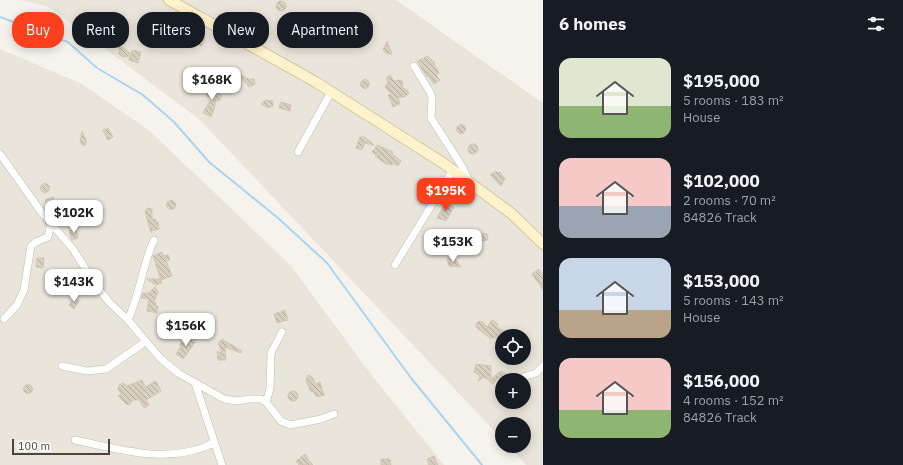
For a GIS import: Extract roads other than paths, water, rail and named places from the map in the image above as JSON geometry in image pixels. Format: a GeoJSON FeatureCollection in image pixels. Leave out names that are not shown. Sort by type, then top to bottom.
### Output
{"type":"FeatureCollection","features":[{"type":"Feature","properties":{"kind":"street"},"geometry":{"type":"LineString","coordinates":[[169,0],[331,92],[453,170],[512,214],[543,244]]}},
{"type":"Feature","properties":{"kind":"street"},"geometry":{"type":"LineString","coordinates":[[414,66],[432,98],[431,118],[463,168],[469,181]]}},
{"type":"Feature","properties":{"kind":"street"},"geometry":{"type":"LineString","coordinates":[[298,152],[331,92]]}},
{"type":"Feature","properties":{"kind":"street"},"geometry":{"type":"LineString","coordinates":[[0,154],[73,250],[95,284],[109,302],[128,320],[145,342],[178,373],[224,399],[237,401],[257,398],[266,402],[281,421],[290,425],[322,419],[334,414]]}},
{"type":"Feature","properties":{"kind":"street"},"geometry":{"type":"LineString","coordinates":[[395,265],[453,170]]}},
{"type":"Feature","properties":{"kind":"street"},"geometry":{"type":"LineString","coordinates":[[4,319],[18,305],[24,290],[31,246],[48,237],[51,223]]}},
{"type":"Feature","properties":{"kind":"street"},"geometry":{"type":"LineString","coordinates":[[128,320],[136,303],[144,266],[154,240]]}},
{"type":"Feature","properties":{"kind":"street"},"geometry":{"type":"LineString","coordinates":[[266,402],[270,389],[271,352],[282,332]]}},
{"type":"Feature","properties":{"kind":"street"},"geometry":{"type":"LineString","coordinates":[[62,366],[87,371],[106,369],[145,342]]}},
{"type":"Feature","properties":{"kind":"street"},"geometry":{"type":"LineString","coordinates":[[531,374],[543,366]]}},
{"type":"Feature","properties":{"kind":"street"},"geometry":{"type":"LineString","coordinates":[[194,383],[222,465]]}},
{"type":"Feature","properties":{"kind":"street"},"geometry":{"type":"LineString","coordinates":[[75,440],[136,453],[155,455],[190,452],[214,443]]}},
{"type":"Feature","properties":{"kind":"waterway"},"geometry":{"type":"LineString","coordinates":[[0,17],[68,42],[97,68],[143,95],[174,122],[209,162],[278,218],[327,263],[411,378],[482,465]]}}]}
